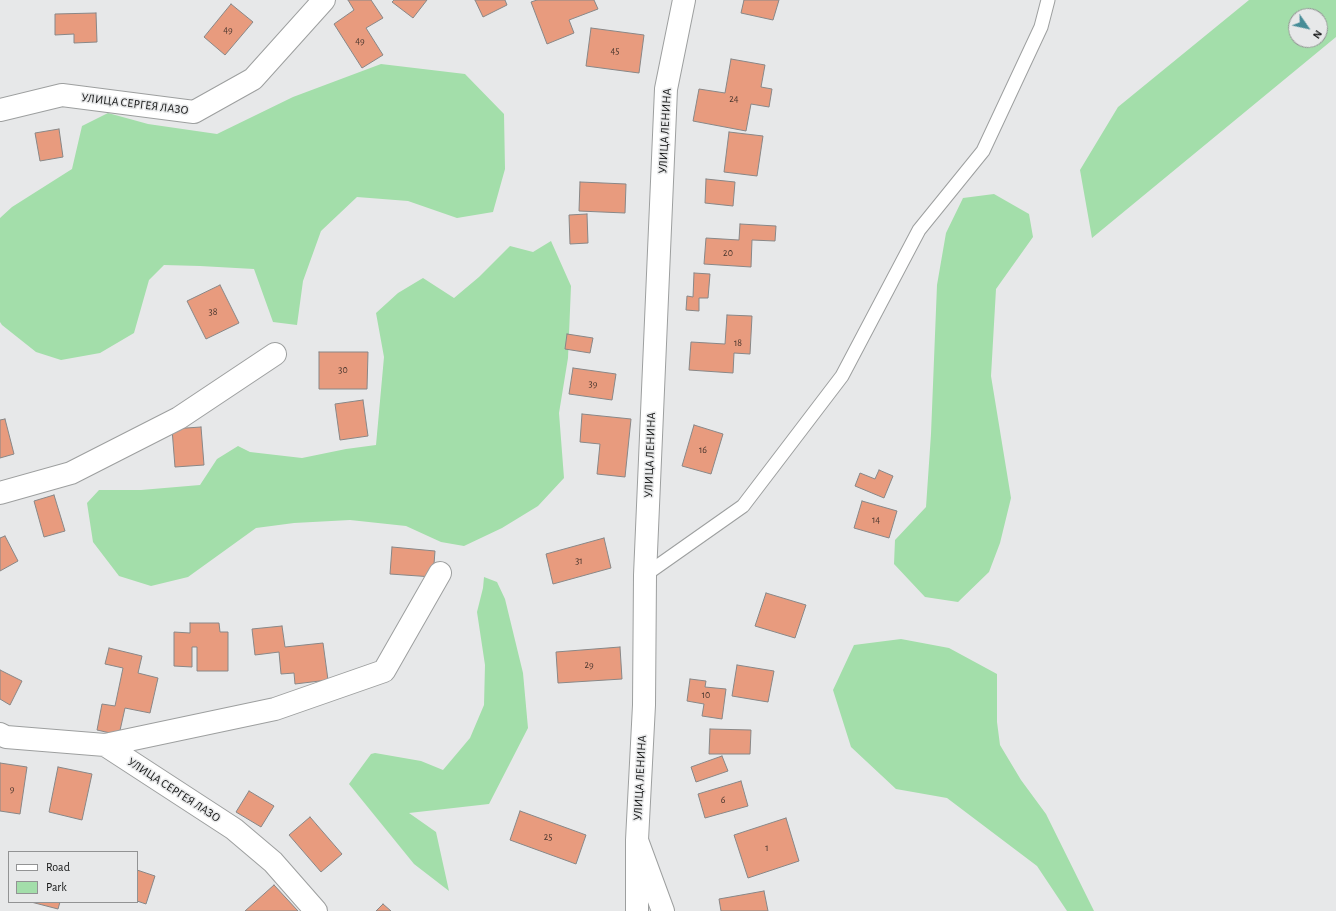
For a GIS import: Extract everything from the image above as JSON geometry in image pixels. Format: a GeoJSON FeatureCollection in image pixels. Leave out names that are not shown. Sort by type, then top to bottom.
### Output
{"type":"FeatureCollection","features":[{"type":"Feature","properties":{"kind":"street","name":"УЛИЦА СЕРГЕЯ ЛАЗО"},"geometry":{"type":"LineString","coordinates":[[0,110],[62,95],[194,112],[253,79],[324,0]]}},
{"type":"Feature","properties":{"kind":"street","name":"УЛИЦА ЛЕНИНА"},"geometry":{"type":"LineString","coordinates":[[637,911],[637,840],[644,705],[645,576],[666,89],[684,0]]}},
{"type":"Feature","properties":{"kind":"street"},"geometry":{"type":"LineString","coordinates":[[0,493],[71,473],[179,418],[275,354]]}},
{"type":"Feature","properties":{"kind":"street"},"geometry":{"type":"LineString","coordinates":[[105,745],[275,710],[384,671],[440,573]]}},
{"type":"Feature","properties":{"kind":"street","name":"УЛИЦА СЕРГЕЯ ЛАЗО"},"geometry":{"type":"LineString","coordinates":[[0,734],[6,737],[105,745],[234,829],[272,862],[316,911]]}},
{"type":"Feature","properties":{"kind":"street"},"geometry":{"type":"LineString","coordinates":[[637,840],[663,911]]}},
{"type":"Feature","properties":{"kind":"lane"},"geometry":{"type":"LineString","coordinates":[[645,576],[742,506],[842,376],[919,230],[983,151],[1041,27],[1048,0]]}},
{"type":"Feature","properties":{"kind":"green space"},"geometry":{"type":"Polygon","coordinates":[[[1249,0],[1336,0],[1336,37],[1328,44],[1328,8],[1288,8],[1288,48],[1323,48],[1092,238],[1080,170],[1118,107],[1249,0]]]}},
{"type":"Feature","properties":{"kind":"green space"},"geometry":{"type":"Polygon","coordinates":[[[381,64],[465,74],[504,114],[505,169],[493,212],[457,218],[408,201],[357,197],[321,231],[303,281],[297,325],[273,322],[254,269],[164,265],[149,280],[134,333],[100,353],[61,360],[36,352],[2,325],[0,322],[0,218],[12,207],[72,169],[82,126],[108,113],[148,124],[217,134],[293,97],[381,64]]]}},
{"type":"Feature","properties":{"kind":"green space"},"geometry":{"type":"Polygon","coordinates":[[[994,194],[1029,214],[1033,237],[996,289],[991,376],[1011,498],[1000,543],[989,572],[958,602],[925,597],[894,564],[895,540],[926,507],[931,434],[937,285],[946,233],[963,198],[994,194]]]}},
{"type":"Feature","properties":{"kind":"green space"},"geometry":{"type":"Polygon","coordinates":[[[551,241],[571,286],[568,358],[559,413],[564,478],[538,506],[502,528],[464,546],[441,542],[406,526],[350,520],[294,523],[256,528],[188,577],[151,586],[119,576],[93,542],[87,503],[99,490],[141,490],[200,485],[217,459],[238,446],[250,452],[302,458],[346,449],[376,445],[384,357],[376,313],[398,293],[423,278],[454,298],[479,277],[510,246],[533,252],[551,241]]]}},
{"type":"Feature","properties":{"kind":"green space"},"geometry":{"type":"Polygon","coordinates":[[[484,577],[497,582],[505,599],[523,673],[528,728],[489,804],[409,813],[436,832],[449,891],[414,864],[349,784],[371,754],[375,753],[421,761],[443,770],[470,738],[484,705],[485,665],[477,612],[484,577]]]}},
{"type":"Feature","properties":{"kind":"green space"},"geometry":{"type":"Polygon","coordinates":[[[901,639],[949,648],[997,674],[997,722],[1000,745],[1021,780],[1046,814],[1094,911],[1067,911],[1037,866],[947,798],[896,789],[851,747],[833,690],[854,645],[901,639]]]}},
{"type":"Feature","properties":{"kind":"building"},"geometry":{"type":"Polygon","coordinates":[[[348,0],[371,0],[383,18],[366,28],[383,55],[362,68],[334,24],[354,10],[348,0]]]}},
{"type":"Feature","properties":{"kind":"building"},"geometry":{"type":"Polygon","coordinates":[[[394,0],[427,0],[413,18],[392,2],[394,0]]]}},
{"type":"Feature","properties":{"kind":"building"},"geometry":{"type":"Polygon","coordinates":[[[475,0],[505,0],[507,5],[483,17],[475,0]]]}},
{"type":"Feature","properties":{"kind":"building"},"geometry":{"type":"Polygon","coordinates":[[[537,0],[594,0],[598,9],[569,20],[574,33],[547,44],[531,2],[537,0]]]}},
{"type":"Feature","properties":{"kind":"building"},"geometry":{"type":"Polygon","coordinates":[[[744,0],[779,0],[773,20],[741,13],[744,0]]]}},
{"type":"Feature","properties":{"kind":"building"},"geometry":{"type":"Polygon","coordinates":[[[231,4],[253,22],[225,55],[204,37],[231,4]]]}},
{"type":"Feature","properties":{"kind":"building"},"geometry":{"type":"Polygon","coordinates":[[[96,13],[97,42],[74,43],[74,34],[55,35],[55,14],[96,13]]]}},
{"type":"Feature","properties":{"kind":"building"},"geometry":{"type":"Polygon","coordinates":[[[591,28],[644,35],[639,73],[586,66],[591,28]]]}},
{"type":"Feature","properties":{"kind":"building"},"geometry":{"type":"Polygon","coordinates":[[[731,59],[765,65],[761,87],[772,89],[769,107],[751,104],[746,131],[693,121],[699,89],[725,93],[731,59]]]}},
{"type":"Feature","properties":{"kind":"building"},"geometry":{"type":"Polygon","coordinates":[[[59,129],[63,157],[40,161],[35,133],[59,129]]]}},
{"type":"Feature","properties":{"kind":"building"},"geometry":{"type":"Polygon","coordinates":[[[729,132],[763,136],[757,176],[724,172],[729,132]]]}},
{"type":"Feature","properties":{"kind":"building"},"geometry":{"type":"Polygon","coordinates":[[[706,179],[735,182],[733,206],[705,203],[706,179]]]}},
{"type":"Feature","properties":{"kind":"building"},"geometry":{"type":"Polygon","coordinates":[[[580,182],[626,184],[625,213],[579,211],[580,182]]]}},
{"type":"Feature","properties":{"kind":"building"},"geometry":{"type":"Polygon","coordinates":[[[587,214],[588,243],[570,244],[569,215],[587,214]]]}},
{"type":"Feature","properties":{"kind":"building"},"geometry":{"type":"Polygon","coordinates":[[[740,224],[776,226],[775,241],[752,240],[751,267],[704,264],[706,238],[739,240],[740,224]]]}},
{"type":"Feature","properties":{"kind":"building"},"geometry":{"type":"Polygon","coordinates":[[[694,273],[710,274],[708,298],[699,298],[699,311],[686,310],[687,296],[693,297],[694,273]]]}},
{"type":"Feature","properties":{"kind":"building"},"geometry":{"type":"Polygon","coordinates":[[[220,285],[239,323],[206,339],[187,301],[220,285]]]}},
{"type":"Feature","properties":{"kind":"building"},"geometry":{"type":"Polygon","coordinates":[[[727,315],[752,316],[750,354],[734,353],[733,373],[689,370],[691,342],[725,344],[727,315]]]}},
{"type":"Feature","properties":{"kind":"building"},"geometry":{"type":"Polygon","coordinates":[[[567,334],[593,338],[590,353],[565,349],[567,334]]]}},
{"type":"Feature","properties":{"kind":"building"},"geometry":{"type":"Polygon","coordinates":[[[319,352],[368,352],[367,389],[319,389],[319,352]]]}},
{"type":"Feature","properties":{"kind":"building"},"geometry":{"type":"Polygon","coordinates":[[[573,368],[616,374],[612,400],[569,394],[573,368]]]}},
{"type":"Feature","properties":{"kind":"building"},"geometry":{"type":"Polygon","coordinates":[[[363,400],[368,436],[340,440],[335,404],[363,400]]]}},
{"type":"Feature","properties":{"kind":"building"},"geometry":{"type":"Polygon","coordinates":[[[582,414],[631,419],[625,477],[597,474],[600,444],[580,442],[582,414]]]}},
{"type":"Feature","properties":{"kind":"building"},"geometry":{"type":"Polygon","coordinates":[[[5,419],[14,454],[0,458],[0,420],[5,419]]]}},
{"type":"Feature","properties":{"kind":"building"},"geometry":{"type":"Polygon","coordinates":[[[694,425],[723,434],[711,474],[682,466],[694,425]]]}},
{"type":"Feature","properties":{"kind":"building"},"geometry":{"type":"Polygon","coordinates":[[[201,427],[204,465],[175,467],[172,429],[201,427]]]}},
{"type":"Feature","properties":{"kind":"building"},"geometry":{"type":"Polygon","coordinates":[[[879,470],[893,476],[884,498],[855,486],[860,473],[875,479],[879,470]]]}},
{"type":"Feature","properties":{"kind":"building"},"geometry":{"type":"Polygon","coordinates":[[[54,495],[65,531],[44,537],[34,501],[54,495]]]}},
{"type":"Feature","properties":{"kind":"building"},"geometry":{"type":"Polygon","coordinates":[[[862,501],[897,511],[889,538],[854,528],[862,501]]]}},
{"type":"Feature","properties":{"kind":"building"},"geometry":{"type":"Polygon","coordinates":[[[5,536],[18,561],[0,571],[0,538],[5,536]]]}},
{"type":"Feature","properties":{"kind":"building"},"geometry":{"type":"Polygon","coordinates":[[[604,538],[611,568],[553,584],[546,554],[604,538]]]}},
{"type":"Feature","properties":{"kind":"building"},"geometry":{"type":"Polygon","coordinates":[[[392,547],[435,551],[433,577],[390,574],[392,547]]]}},
{"type":"Feature","properties":{"kind":"building"},"geometry":{"type":"Polygon","coordinates":[[[766,593],[806,605],[795,638],[755,626],[766,593]]]}},
{"type":"Feature","properties":{"kind":"building"},"geometry":{"type":"Polygon","coordinates":[[[190,623],[219,623],[220,632],[228,632],[228,671],[197,671],[197,647],[192,647],[192,667],[174,666],[174,632],[190,633],[190,623]]]}},
{"type":"Feature","properties":{"kind":"building"},"geometry":{"type":"Polygon","coordinates":[[[282,626],[285,647],[323,643],[328,680],[295,684],[294,673],[281,674],[279,652],[255,655],[252,629],[282,626]]]}},
{"type":"Feature","properties":{"kind":"building"},"geometry":{"type":"Polygon","coordinates":[[[620,647],[622,679],[558,683],[556,652],[620,647]]]}},
{"type":"Feature","properties":{"kind":"building"},"geometry":{"type":"Polygon","coordinates":[[[109,648],[142,656],[138,673],[158,678],[150,713],[125,708],[119,735],[97,730],[102,704],[115,706],[123,668],[105,664],[109,648]]]}},
{"type":"Feature","properties":{"kind":"building"},"geometry":{"type":"Polygon","coordinates":[[[737,665],[774,671],[768,702],[732,696],[737,665]]]}},
{"type":"Feature","properties":{"kind":"building"},"geometry":{"type":"Polygon","coordinates":[[[0,670],[22,681],[10,705],[0,699],[0,670]]]}},
{"type":"Feature","properties":{"kind":"building"},"geometry":{"type":"Polygon","coordinates":[[[690,679],[706,681],[705,687],[726,689],[722,719],[702,716],[704,704],[687,701],[690,679]]]}},
{"type":"Feature","properties":{"kind":"building"},"geometry":{"type":"Polygon","coordinates":[[[710,729],[751,730],[750,754],[709,754],[710,729]]]}},
{"type":"Feature","properties":{"kind":"building"},"geometry":{"type":"Polygon","coordinates":[[[722,756],[728,771],[696,782],[691,767],[722,756]]]}},
{"type":"Feature","properties":{"kind":"building"},"geometry":{"type":"Polygon","coordinates":[[[0,763],[27,767],[20,814],[0,811],[0,763]]]}},
{"type":"Feature","properties":{"kind":"building"},"geometry":{"type":"Polygon","coordinates":[[[58,767],[92,774],[82,820],[49,812],[58,767]]]}},
{"type":"Feature","properties":{"kind":"building"},"geometry":{"type":"Polygon","coordinates":[[[741,781],[748,806],[705,818],[698,794],[741,781]]]}},
{"type":"Feature","properties":{"kind":"building"},"geometry":{"type":"Polygon","coordinates":[[[249,791],[274,806],[261,827],[236,812],[249,791]]]}},
{"type":"Feature","properties":{"kind":"building"},"geometry":{"type":"Polygon","coordinates":[[[520,811],[586,835],[576,864],[510,840],[520,811]]]}},
{"type":"Feature","properties":{"kind":"building"},"geometry":{"type":"Polygon","coordinates":[[[310,817],[342,854],[321,872],[289,835],[310,817]]]}},
{"type":"Feature","properties":{"kind":"building"},"geometry":{"type":"Polygon","coordinates":[[[786,818],[799,861],[748,878],[734,835],[786,818]]]}},
{"type":"Feature","properties":{"kind":"building"},"geometry":{"type":"Polygon","coordinates":[[[138,870],[155,876],[146,904],[138,901],[138,870]]]}},
{"type":"Feature","properties":{"kind":"building"},"geometry":{"type":"Polygon","coordinates":[[[274,885],[298,911],[245,911],[274,885]]]}},
{"type":"Feature","properties":{"kind":"building"},"geometry":{"type":"Polygon","coordinates":[[[764,891],[768,911],[721,911],[719,899],[764,891]]]}},
{"type":"Feature","properties":{"kind":"building"},"geometry":{"type":"Polygon","coordinates":[[[35,903],[60,903],[58,909],[35,903]]]}},
{"type":"Feature","properties":{"kind":"building"},"geometry":{"type":"Polygon","coordinates":[[[383,904],[391,911],[376,911],[383,904]]]}}]}
